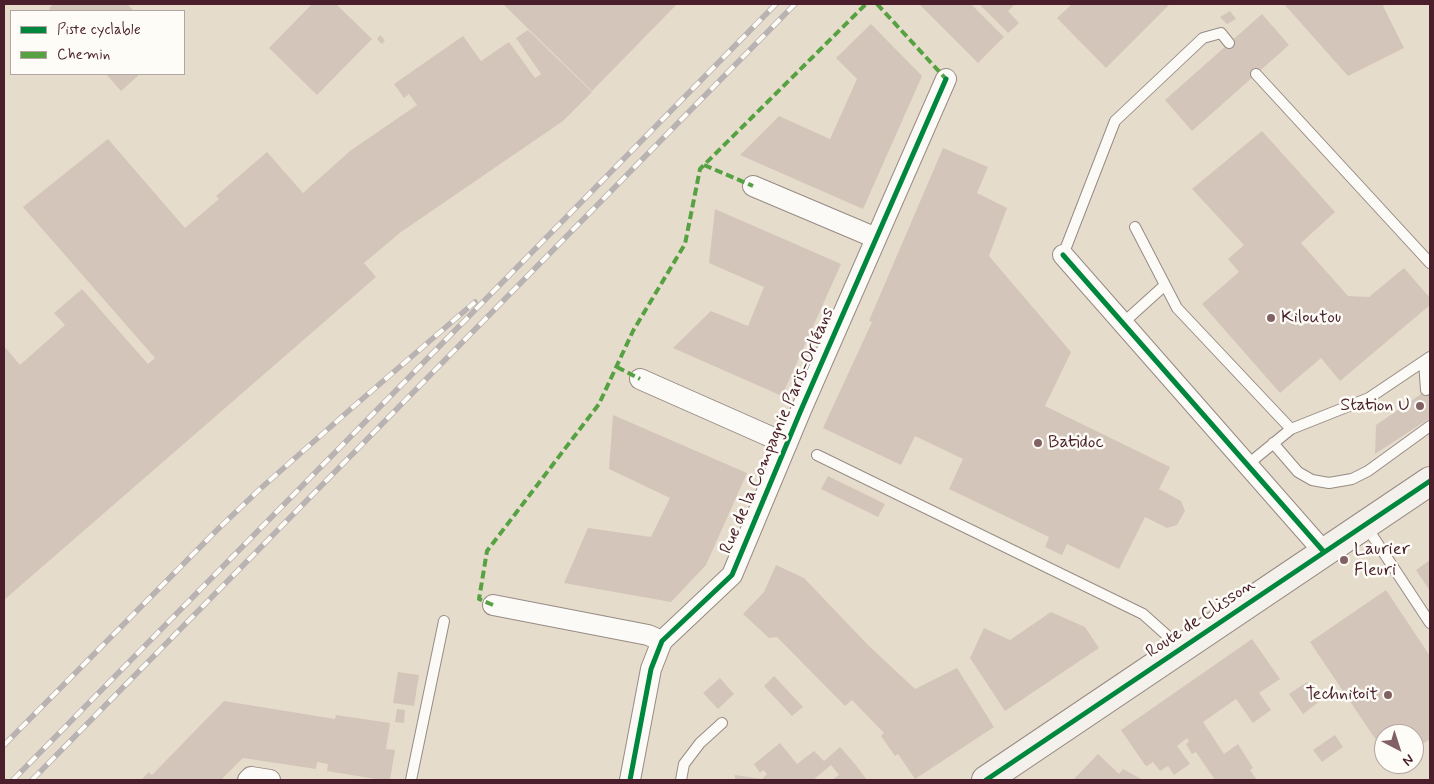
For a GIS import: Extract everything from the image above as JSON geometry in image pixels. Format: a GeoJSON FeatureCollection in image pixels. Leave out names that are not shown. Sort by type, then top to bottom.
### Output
{"type":"FeatureCollection","features":[{"type":"Feature","properties":{"kind":"main road","name":"Route de Clisson"},"geometry":{"type":"LineString","coordinates":[[986,780],[1430,481]]}},
{"type":"Feature","properties":{"kind":"street","name":"Rue de la Compagnie Paris-Orléans"},"geometry":{"type":"LineString","coordinates":[[630,780],[651,669],[662,641],[732,574],[946,79]]}},
{"type":"Feature","properties":{"kind":"street"},"geometry":{"type":"LineString","coordinates":[[753,186],[876,238]]}},
{"type":"Feature","properties":{"kind":"street"},"geometry":{"type":"LineString","coordinates":[[1063,255],[1324,552]]}},
{"type":"Feature","properties":{"kind":"street","name":"Rue de la Compagnie Paris-Orléans"},"geometry":{"type":"LineString","coordinates":[[640,379],[787,444]]}},
{"type":"Feature","properties":{"kind":"street"},"geometry":{"type":"LineString","coordinates":[[493,605],[648,635],[662,641]]}},
{"type":"Feature","properties":{"kind":"street"},"geometry":{"type":"LineString","coordinates":[[248,780],[251,777],[270,780]]}},
{"type":"Feature","properties":{"kind":"lane"},"geometry":{"type":"LineString","coordinates":[[1063,255],[1115,121],[1203,38],[1221,33],[1229,43]]}},
{"type":"Feature","properties":{"kind":"lane"},"geometry":{"type":"LineString","coordinates":[[1256,74],[1430,263]]}},
{"type":"Feature","properties":{"kind":"lane"},"geometry":{"type":"LineString","coordinates":[[1135,227],[1177,308],[1291,429]]}},
{"type":"Feature","properties":{"kind":"lane"},"geometry":{"type":"LineString","coordinates":[[1123,323],[1165,285]]}},
{"type":"Feature","properties":{"kind":"lane"},"geometry":{"type":"LineString","coordinates":[[1247,465],[1291,429],[1369,398],[1427,359]]}},
{"type":"Feature","properties":{"kind":"lane"},"geometry":{"type":"LineString","coordinates":[[1426,390],[1427,359]]}},
{"type":"Feature","properties":{"kind":"lane"},"geometry":{"type":"LineString","coordinates":[[1273,443],[1298,472],[1312,480],[1329,483],[1352,479],[1368,471],[1430,426]]}},
{"type":"Feature","properties":{"kind":"lane"},"geometry":{"type":"LineString","coordinates":[[817,455],[1144,614],[1182,648]]}},
{"type":"Feature","properties":{"kind":"lane"},"geometry":{"type":"LineString","coordinates":[[1365,525],[1430,623]]}},
{"type":"Feature","properties":{"kind":"lane"},"geometry":{"type":"LineString","coordinates":[[411,780],[444,621]]}},
{"type":"Feature","properties":{"kind":"lane"},"geometry":{"type":"LineString","coordinates":[[681,780],[684,764],[700,743],[722,723]]}},
{"type":"Feature","properties":{"kind":"building"},"geometry":{"type":"Polygon","coordinates":[[[54,4],[127,4],[133,10],[50,10],[49,8],[54,4]]]}},
{"type":"Feature","properties":{"kind":"building"},"geometry":{"type":"Polygon","coordinates":[[[312,4],[336,4],[372,39],[317,95],[269,48],[312,4]]]}},
{"type":"Feature","properties":{"kind":"building"},"geometry":{"type":"Polygon","coordinates":[[[503,4],[677,4],[592,91],[503,4]]]}},
{"type":"Feature","properties":{"kind":"building"},"geometry":{"type":"Polygon","coordinates":[[[919,4],[971,4],[1004,37],[978,63],[919,4]]]}},
{"type":"Feature","properties":{"kind":"building"},"geometry":{"type":"Polygon","coordinates":[[[979,4],[1015,4],[1008,11],[1019,23],[1008,33],[979,4]]]}},
{"type":"Feature","properties":{"kind":"building"},"geometry":{"type":"Polygon","coordinates":[[[1072,4],[1170,4],[1106,68],[1057,18],[1072,4]]]}},
{"type":"Feature","properties":{"kind":"building"},"geometry":{"type":"Polygon","coordinates":[[[1284,4],[1387,4],[1383,6],[1404,48],[1348,76],[1284,4]]]}},
{"type":"Feature","properties":{"kind":"building"},"geometry":{"type":"Polygon","coordinates":[[[1230,11],[1236,19],[1227,24],[1220,17],[1230,11]]]}},
{"type":"Feature","properties":{"kind":"building"},"geometry":{"type":"Polygon","coordinates":[[[1262,14],[1289,45],[1192,131],[1165,100],[1262,14]]]}},
{"type":"Feature","properties":{"kind":"building"},"geometry":{"type":"Polygon","coordinates":[[[871,24],[922,76],[863,209],[740,155],[779,116],[830,139],[857,79],[836,58],[871,24]]]}},
{"type":"Feature","properties":{"kind":"building"},"geometry":{"type":"Polygon","coordinates":[[[528,30],[592,92],[563,121],[401,232],[364,263],[376,277],[4,600],[4,346],[20,365],[65,325],[54,313],[82,289],[148,364],[155,358],[23,207],[108,139],[185,228],[219,199],[216,196],[267,152],[303,193],[350,151],[417,105],[409,94],[404,98],[394,84],[463,36],[481,61],[509,42],[535,78],[541,74],[516,38],[528,30]]]}},
{"type":"Feature","properties":{"kind":"building"},"geometry":{"type":"Polygon","coordinates":[[[380,35],[385,40],[382,44],[377,39],[380,35]]]}},
{"type":"Feature","properties":{"kind":"building"},"geometry":{"type":"Polygon","coordinates":[[[107,75],[139,75],[121,91],[107,75]]]}},
{"type":"Feature","properties":{"kind":"building"},"geometry":{"type":"Polygon","coordinates":[[[1262,131],[1335,212],[1301,243],[1348,296],[1369,297],[1404,268],[1430,298],[1430,305],[1340,381],[1321,358],[1280,393],[1202,304],[1239,272],[1228,259],[1244,245],[1192,189],[1262,131]]]}},
{"type":"Feature","properties":{"kind":"building","name":"Batidoc"},"geometry":{"type":"Polygon","coordinates":[[[943,148],[988,167],[977,193],[1007,208],[989,256],[1071,352],[1045,406],[1170,467],[1159,489],[1181,501],[1185,511],[1177,525],[1167,528],[1145,517],[1119,569],[1067,544],[1062,555],[1045,547],[1049,537],[949,489],[963,459],[915,436],[901,465],[823,428],[872,322],[869,321],[871,316],[943,148]]]}},
{"type":"Feature","properties":{"kind":"building"},"geometry":{"type":"Polygon","coordinates":[[[715,209],[841,264],[782,396],[673,348],[711,311],[748,326],[764,287],[709,263],[715,209]]]}},
{"type":"Feature","properties":{"kind":"building"},"geometry":{"type":"Polygon","coordinates":[[[1430,388],[1430,418],[1375,454],[1376,425],[1430,388]]]}},
{"type":"Feature","properties":{"kind":"building"},"geometry":{"type":"Polygon","coordinates":[[[613,415],[747,473],[706,565],[671,602],[564,583],[588,528],[651,537],[670,498],[609,469],[613,415]]]}},
{"type":"Feature","properties":{"kind":"building"},"geometry":{"type":"Polygon","coordinates":[[[828,476],[885,504],[878,517],[821,489],[828,476]]]}},
{"type":"Feature","properties":{"kind":"building"},"geometry":{"type":"Polygon","coordinates":[[[1430,560],[1430,591],[1416,570],[1430,560]]]}},
{"type":"Feature","properties":{"kind":"building"},"geometry":{"type":"Polygon","coordinates":[[[776,565],[804,578],[867,644],[915,689],[957,668],[994,727],[915,779],[898,754],[895,756],[881,736],[884,733],[852,700],[845,706],[777,637],[769,638],[743,614],[764,592],[776,565]]]}},
{"type":"Feature","properties":{"kind":"building","name":"Technitoit"},"geometry":{"type":"Polygon","coordinates":[[[1386,590],[1430,656],[1430,739],[1424,743],[1424,724],[1374,724],[1374,737],[1310,642],[1386,590]]]}},
{"type":"Feature","properties":{"kind":"building"},"geometry":{"type":"Polygon","coordinates":[[[1051,612],[1085,627],[1099,648],[1005,711],[970,658],[984,628],[1010,640],[1051,612]]]}},
{"type":"Feature","properties":{"kind":"building"},"geometry":{"type":"Polygon","coordinates":[[[1252,639],[1280,679],[1259,693],[1271,710],[1253,723],[1236,699],[1203,722],[1224,754],[1238,744],[1253,768],[1250,770],[1257,780],[1215,780],[1196,752],[1192,754],[1186,744],[1189,742],[1187,738],[1177,746],[1190,764],[1174,775],[1168,766],[1160,771],[1153,762],[1147,766],[1145,765],[1121,730],[1252,639]]]}},
{"type":"Feature","properties":{"kind":"building"},"geometry":{"type":"Polygon","coordinates":[[[398,672],[419,675],[414,706],[393,703],[398,672]]]}},
{"type":"Feature","properties":{"kind":"building"},"geometry":{"type":"Polygon","coordinates":[[[774,676],[803,707],[792,716],[764,686],[774,676]]]}},
{"type":"Feature","properties":{"kind":"building"},"geometry":{"type":"Polygon","coordinates":[[[720,678],[734,694],[718,709],[703,693],[720,678]]]}},
{"type":"Feature","properties":{"kind":"building"},"geometry":{"type":"Polygon","coordinates":[[[1307,682],[1320,701],[1303,714],[1289,694],[1307,682]]]}},
{"type":"Feature","properties":{"kind":"building"},"geometry":{"type":"Polygon","coordinates":[[[224,701],[335,719],[336,715],[390,723],[386,749],[395,750],[390,780],[327,771],[328,764],[317,762],[316,769],[243,758],[221,780],[141,780],[149,772],[152,775],[224,701]]]}},
{"type":"Feature","properties":{"kind":"building"},"geometry":{"type":"Polygon","coordinates":[[[397,709],[405,710],[404,723],[395,722],[397,709]]]}},
{"type":"Feature","properties":{"kind":"building"},"geometry":{"type":"Polygon","coordinates":[[[1335,735],[1343,747],[1322,762],[1313,750],[1335,735]]]}},
{"type":"Feature","properties":{"kind":"building"},"geometry":{"type":"Polygon","coordinates":[[[780,743],[797,764],[814,751],[824,761],[840,747],[867,780],[832,780],[839,775],[831,765],[813,780],[735,780],[735,775],[762,779],[767,774],[763,770],[760,773],[754,764],[780,743]]]}},
{"type":"Feature","properties":{"kind":"building"},"geometry":{"type":"Polygon","coordinates":[[[1098,754],[1119,774],[1123,769],[1143,780],[1073,780],[1098,754]]]}},
{"type":"Feature","properties":{"kind":"railway"},"geometry":{"type":"LineString","coordinates":[[13,780],[776,4]]}},
{"type":"Feature","properties":{"kind":"railway"},"geometry":{"type":"LineString","coordinates":[[32,780],[795,4]]}},
{"type":"Feature","properties":{"kind":"railway"},"geometry":{"type":"LineString","coordinates":[[4,745],[260,489],[475,302]]}},
{"type":"Feature","properties":{"kind":"marked path"},"geometry":{"type":"LineString","coordinates":[[493,605],[479,599],[487,551],[599,404],[633,331],[685,244],[700,169],[866,4]]}},
{"type":"Feature","properties":{"kind":"marked path"},"geometry":{"type":"LineString","coordinates":[[877,4],[946,79]]}},
{"type":"Feature","properties":{"kind":"marked path"},"geometry":{"type":"LineString","coordinates":[[704,165],[753,186]]}},
{"type":"Feature","properties":{"kind":"marked path"},"geometry":{"type":"LineString","coordinates":[[617,367],[640,379]]}},
{"type":"Feature","properties":{"kind":"cycle path"},"geometry":{"type":"LineString","coordinates":[[630,780],[651,669],[662,641],[732,575],[801,410],[946,79]]}},
{"type":"Feature","properties":{"kind":"cycle path"},"geometry":{"type":"LineString","coordinates":[[1063,255],[1324,552]]}},
{"type":"Feature","properties":{"kind":"cycle path"},"geometry":{"type":"LineString","coordinates":[[986,780],[1430,481]]}},
{"type":"Feature","properties":{"kind":"place","name":"Kiloutou"},"geometry":{"type":"Point","coordinates":[1271,318]}},
{"type":"Feature","properties":{"kind":"place","name":"Station U"},"geometry":{"type":"Point","coordinates":[1420,406]}},
{"type":"Feature","properties":{"kind":"place","name":"Batidoc"},"geometry":{"type":"Point","coordinates":[1038,443]}},
{"type":"Feature","properties":{"kind":"place","name":"Laurier Fleuri"},"geometry":{"type":"Point","coordinates":[1344,560]}},
{"type":"Feature","properties":{"kind":"place","name":"Technitoit"},"geometry":{"type":"Point","coordinates":[1388,695]}}]}
